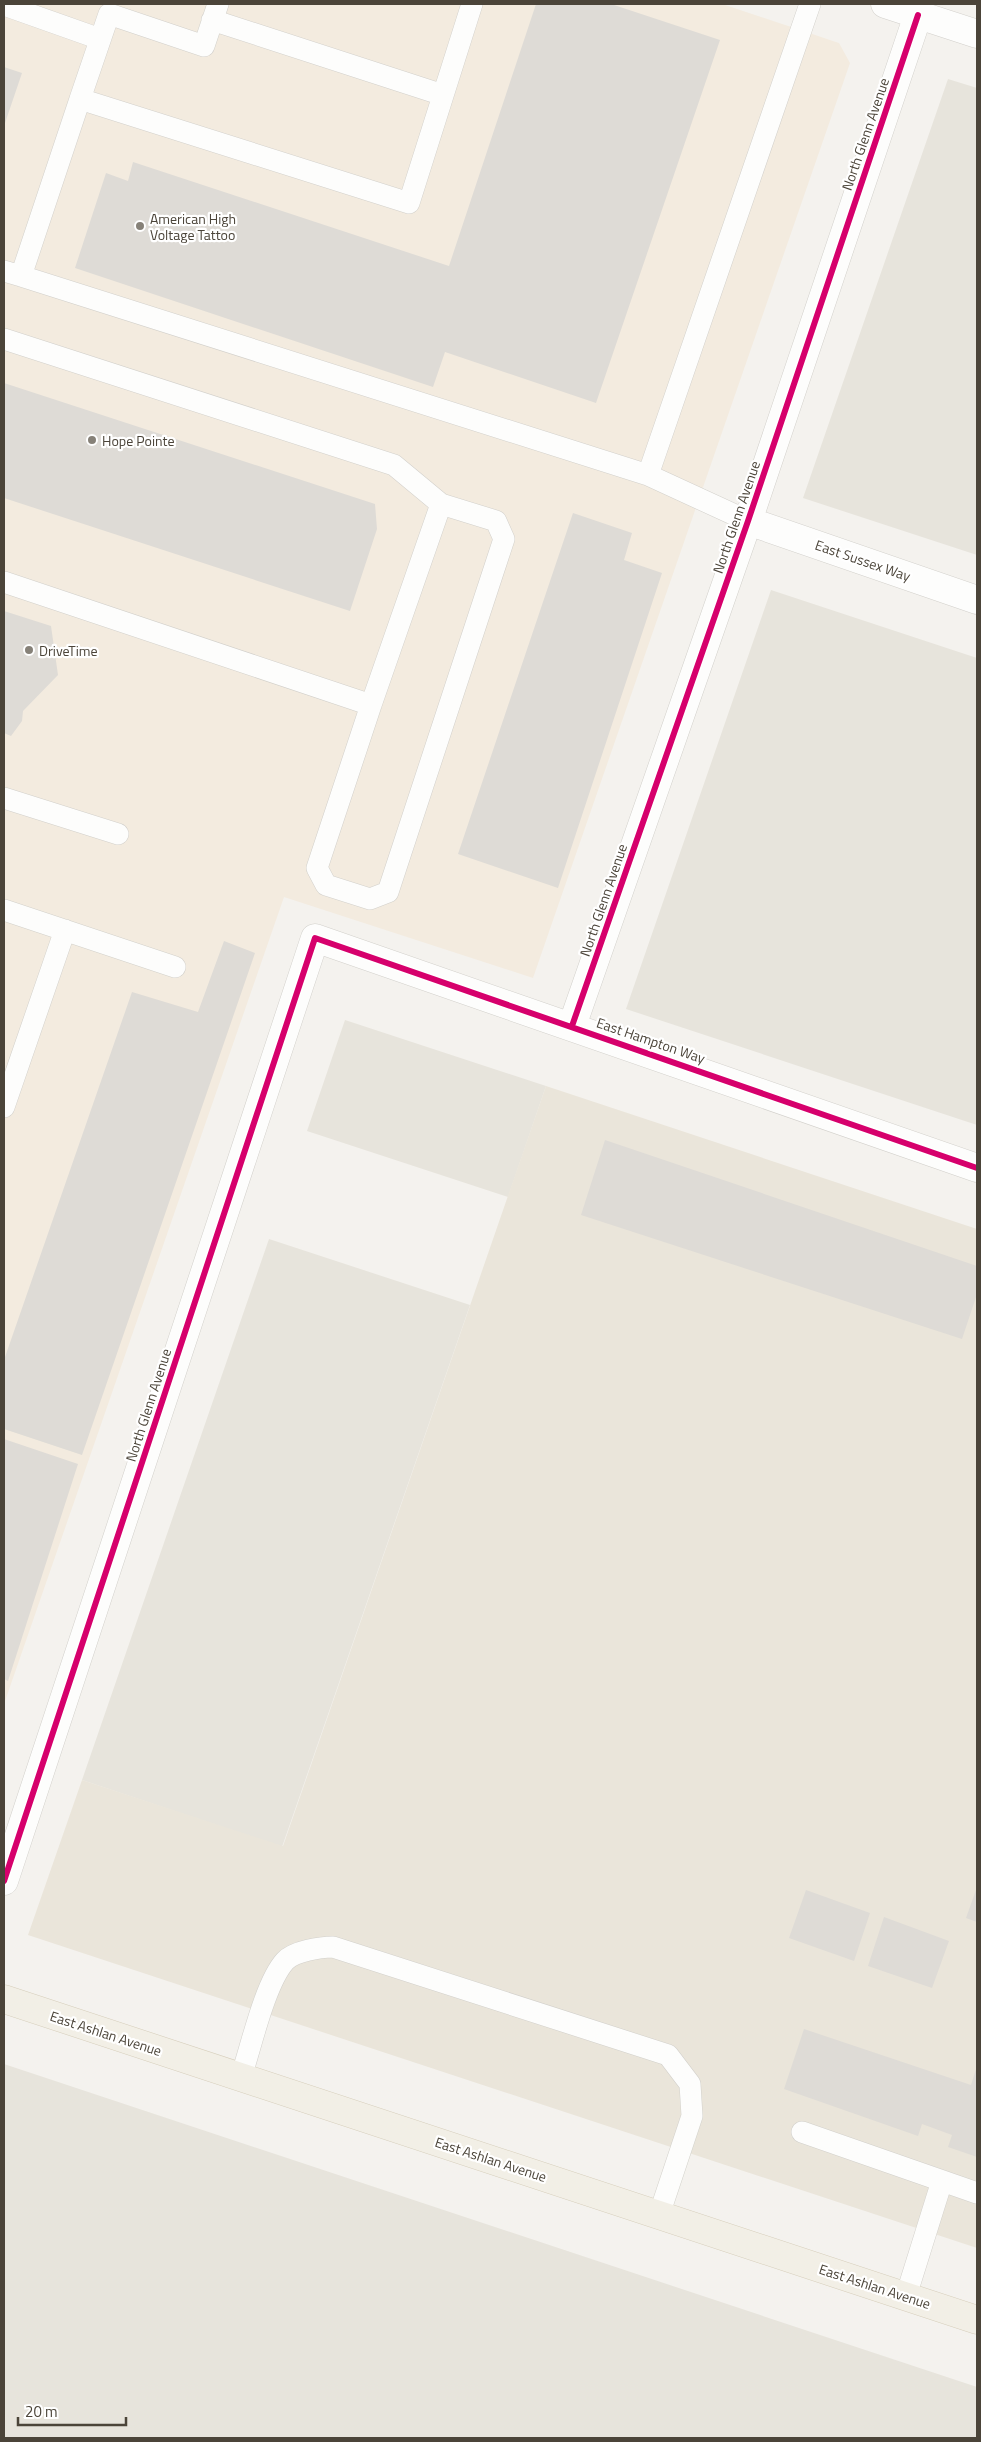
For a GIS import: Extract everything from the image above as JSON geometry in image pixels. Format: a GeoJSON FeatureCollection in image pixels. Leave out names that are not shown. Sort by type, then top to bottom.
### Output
{"type":"FeatureCollection","features":[{"type":"Feature","properties":{"kind":"main road","name":"East Ashlan Avenue"},"geometry":{"type":"LineString","coordinates":[[4,1999],[977,2320]]}},
{"type":"Feature","properties":{"kind":"street"},"geometry":{"type":"LineString","coordinates":[[884,4],[977,34]]}},
{"type":"Feature","properties":{"kind":"street","name":"North Glenn Avenue"},"geometry":{"type":"LineString","coordinates":[[572,1026],[748,521],[918,15]]}},
{"type":"Feature","properties":{"kind":"street","name":"East Sussex Way"},"geometry":{"type":"LineString","coordinates":[[748,521],[977,600]]}},
{"type":"Feature","properties":{"kind":"street","name":"North Glenn Avenue"},"geometry":{"type":"LineString","coordinates":[[4,1881],[315,938]]}},
{"type":"Feature","properties":{"kind":"street","name":"East Hampton Way"},"geometry":{"type":"LineString","coordinates":[[315,938],[977,1168]]}},
{"type":"Feature","properties":{"kind":"lane"},"geometry":{"type":"LineString","coordinates":[[80,99],[410,204],[472,4]]}},
{"type":"Feature","properties":{"kind":"lane"},"geometry":{"type":"LineString","coordinates":[[648,476],[810,4]]}},
{"type":"Feature","properties":{"kind":"lane"},"geometry":{"type":"LineString","coordinates":[[4,5],[100,39]]}},
{"type":"Feature","properties":{"kind":"lane"},"geometry":{"type":"LineString","coordinates":[[443,95],[215,12],[204,46],[109,14],[80,99],[12,274],[648,476],[748,521]]}},
{"type":"Feature","properties":{"kind":"lane"},"geometry":{"type":"LineString","coordinates":[[4,338],[394,465],[441,504],[496,521],[504,539],[388,892],[370,899],[326,884],[317,868],[441,504]]}},
{"type":"Feature","properties":{"kind":"lane"},"geometry":{"type":"LineString","coordinates":[[4,582],[372,705]]}},
{"type":"Feature","properties":{"kind":"lane"},"geometry":{"type":"LineString","coordinates":[[4,798],[118,834]]}},
{"type":"Feature","properties":{"kind":"lane"},"geometry":{"type":"LineString","coordinates":[[4,910],[176,967]]}},
{"type":"Feature","properties":{"kind":"lane"},"geometry":{"type":"LineString","coordinates":[[4,1107],[65,930]]}},
{"type":"Feature","properties":{"kind":"lane"},"geometry":{"type":"LineString","coordinates":[[241,2077],[271,1985],[286,1959],[316,1947],[333,1946],[668,2055],[690,2084],[692,2116],[659,2215]]}},
{"type":"Feature","properties":{"kind":"lane"},"geometry":{"type":"LineString","coordinates":[[802,2132],[977,2193]]}},
{"type":"Feature","properties":{"kind":"lane"},"geometry":{"type":"LineString","coordinates":[[906,2296],[942,2181]]}},
{"type":"Feature","properties":{"kind":"shaded area"},"geometry":{"type":"Polygon","coordinates":[[[4,4],[722,4],[839,43],[850,63],[533,978],[284,897],[4,1704],[4,4]]]}},
{"type":"Feature","properties":{"kind":"shaded area"},"geometry":{"type":"Polygon","coordinates":[[[948,79],[977,88],[977,555],[803,498],[948,79]]]}},
{"type":"Feature","properties":{"kind":"shaded area"},"geometry":{"type":"Polygon","coordinates":[[[771,590],[977,658],[977,1125],[626,1009],[771,590]]]}},
{"type":"Feature","properties":{"kind":"shaded area"},"geometry":{"type":"Polygon","coordinates":[[[345,1020],[546,1086],[508,1197],[307,1131],[345,1020]]]}},
{"type":"Feature","properties":{"kind":"shaded area"},"geometry":{"type":"Polygon","coordinates":[[[546,1086],[977,1229],[977,2248],[28,1935],[82,1780],[283,1846],[546,1086]]]}},
{"type":"Feature","properties":{"kind":"shaded area"},"geometry":{"type":"Polygon","coordinates":[[[269,1239],[470,1305],[282,1847],[82,1780],[269,1239]]]}},
{"type":"Feature","properties":{"kind":"shaded area"},"geometry":{"type":"Polygon","coordinates":[[[4,2064],[977,2387],[977,2438],[4,2438],[4,2064]]]}},
{"type":"Feature","properties":{"kind":"building"},"geometry":{"type":"Polygon","coordinates":[[[536,4],[611,4],[720,40],[596,403],[445,352],[433,387],[75,268],[106,173],[128,181],[133,162],[449,266],[536,4]]]}},
{"type":"Feature","properties":{"kind":"building"},"geometry":{"type":"Polygon","coordinates":[[[4,67],[22,73],[4,126],[4,67]]]}},
{"type":"Feature","properties":{"kind":"building","name":"Hope Pointe"},"geometry":{"type":"Polygon","coordinates":[[[4,383],[375,504],[377,529],[350,611],[4,498],[4,383]]]}},
{"type":"Feature","properties":{"kind":"building"},"geometry":{"type":"Polygon","coordinates":[[[573,513],[632,533],[624,560],[662,573],[558,888],[458,854],[573,513]]]}},
{"type":"Feature","properties":{"kind":"building","name":"DriveTime"},"geometry":{"type":"Polygon","coordinates":[[[4,611],[51,626],[58,675],[23,711],[22,721],[11,736],[4,733],[4,611]]]}},
{"type":"Feature","properties":{"kind":"building"},"geometry":{"type":"Polygon","coordinates":[[[224,941],[255,953],[82,1455],[4,1429],[4,1360],[132,992],[198,1012],[224,941]]]}},
{"type":"Feature","properties":{"kind":"building"},"geometry":{"type":"Polygon","coordinates":[[[605,1140],[977,1266],[977,1294],[962,1339],[581,1215],[605,1140]]]}},
{"type":"Feature","properties":{"kind":"building"},"geometry":{"type":"Polygon","coordinates":[[[4,1439],[78,1464],[8,1681],[4,1679],[4,1439]]]}},
{"type":"Feature","properties":{"kind":"building"},"geometry":{"type":"Polygon","coordinates":[[[977,1887],[977,1922],[966,1918],[977,1887]]]}},
{"type":"Feature","properties":{"kind":"building"},"geometry":{"type":"Polygon","coordinates":[[[806,1890],[870,1913],[854,1961],[789,1938],[806,1890]]]}},
{"type":"Feature","properties":{"kind":"building"},"geometry":{"type":"Polygon","coordinates":[[[884,1917],[949,1941],[932,1988],[868,1966],[884,1917]]]}},
{"type":"Feature","properties":{"kind":"building"},"geometry":{"type":"Polygon","coordinates":[[[804,2029],[971,2085],[977,2066],[977,2157],[948,2147],[952,2135],[922,2124],[918,2136],[784,2089],[804,2029]]]}},
{"type":"Feature","properties":{"kind":"cycle path"},"geometry":{"type":"LineString","coordinates":[[572,1026],[748,521],[918,15]]}},
{"type":"Feature","properties":{"kind":"cycle path"},"geometry":{"type":"LineString","coordinates":[[4,1881],[315,938],[977,1168]]}},
{"type":"Feature","properties":{"kind":"place","name":"American High Voltage Tattoo"},"geometry":{"type":"Point","coordinates":[140,226]}},
{"type":"Feature","properties":{"kind":"place","name":"Hope Pointe"},"geometry":{"type":"Point","coordinates":[92,440]}},
{"type":"Feature","properties":{"kind":"place","name":"DriveTime"},"geometry":{"type":"Point","coordinates":[29,650]}}]}
